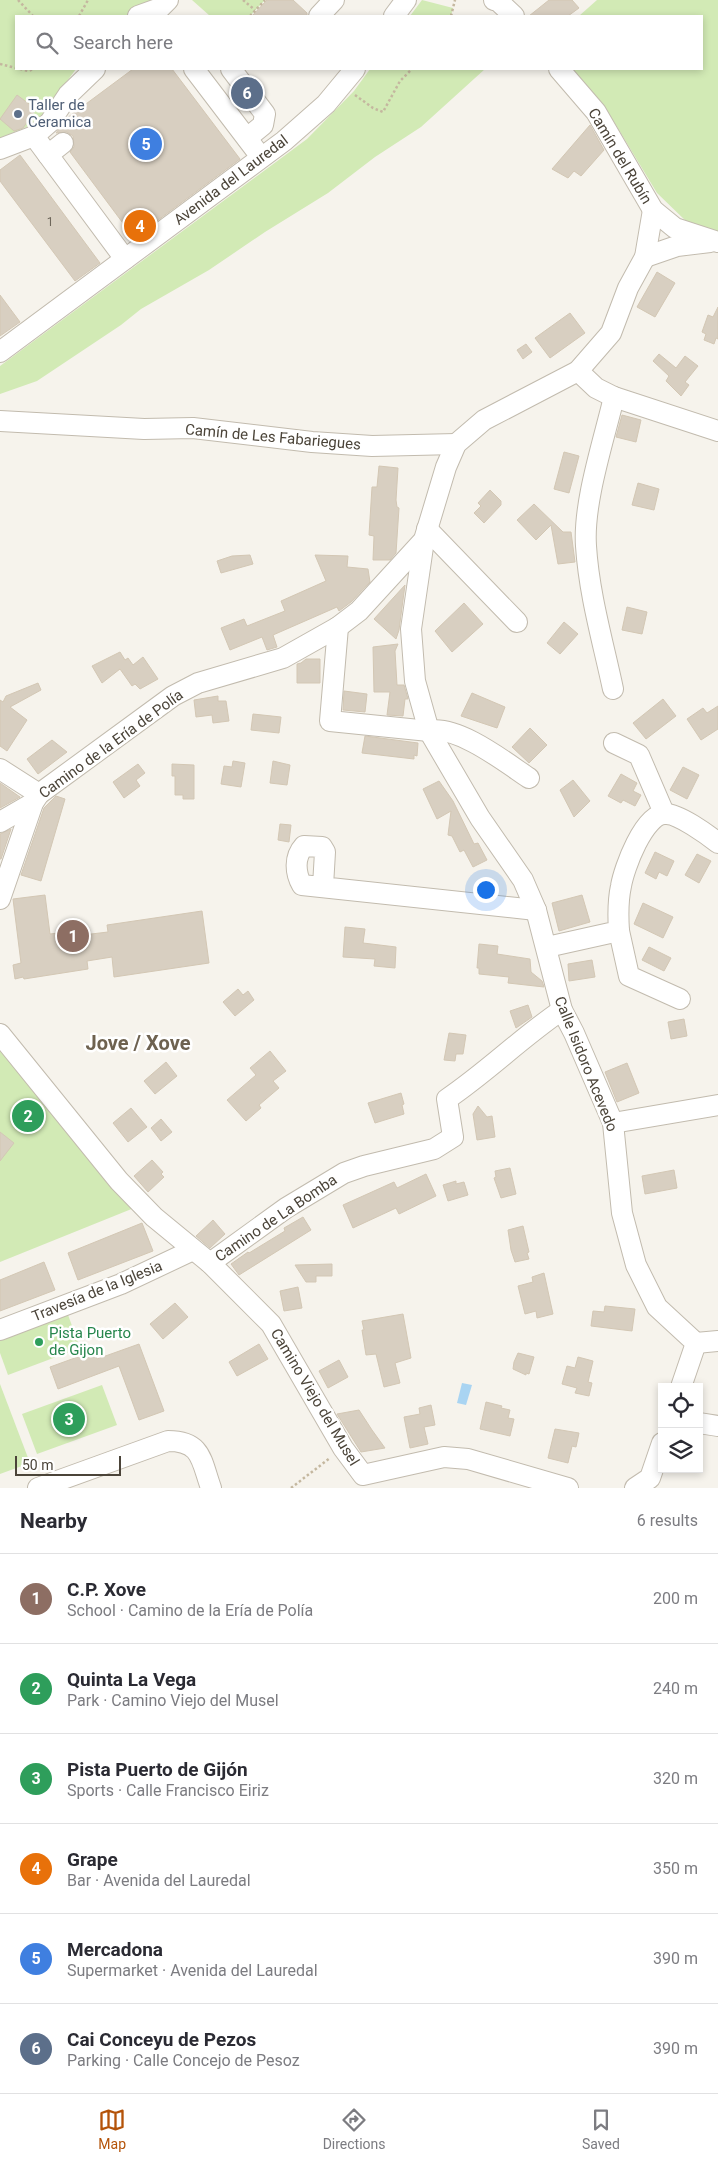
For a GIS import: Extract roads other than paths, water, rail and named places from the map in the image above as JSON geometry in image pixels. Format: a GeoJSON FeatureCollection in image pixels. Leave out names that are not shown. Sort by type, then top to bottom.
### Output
{"type":"FeatureCollection","features":[{"type":"Feature","properties":{"kind":"street"},"geometry":{"type":"LineString","coordinates":[[320,15],[334,0]]}},
{"type":"Feature","properties":{"kind":"street"},"geometry":{"type":"LineString","coordinates":[[395,15],[406,0]]}},
{"type":"Feature","properties":{"kind":"street"},"geometry":{"type":"LineString","coordinates":[[494,0],[498,1],[513,15]]}},
{"type":"Feature","properties":{"kind":"street"},"geometry":{"type":"LineString","coordinates":[[141,15],[165,8]]}},
{"type":"Feature","properties":{"kind":"street"},"geometry":{"type":"LineString","coordinates":[[0,149],[34,136],[50,122],[68,95],[94,70]]}},
{"type":"Feature","properties":{"kind":"street"},"geometry":{"type":"LineString","coordinates":[[195,70],[261,157]]}},
{"type":"Feature","properties":{"kind":"street"},"geometry":{"type":"LineString","coordinates":[[232,70],[265,114],[263,125],[247,138]]}},
{"type":"Feature","properties":{"kind":"street","name":"Avenida del Lauredal"},"geometry":{"type":"LineString","coordinates":[[0,352],[306,123],[342,86],[354,70]]}},
{"type":"Feature","properties":{"kind":"street","name":"Camín del Rubín"},"geometry":{"type":"LineString","coordinates":[[560,70],[596,112],[653,210],[675,228],[716,242]]}},
{"type":"Feature","properties":{"kind":"street"},"geometry":{"type":"LineString","coordinates":[[34,136],[56,149],[125,259]]}},
{"type":"Feature","properties":{"kind":"street","name":"Camino de la Ería de Polía"},"geometry":{"type":"LineString","coordinates":[[0,899],[36,799],[173,696],[198,683],[283,658],[338,627],[359,611],[426,535],[446,467],[456,444],[484,420],[578,371],[610,333],[628,288],[645,256],[653,210]]}},
{"type":"Feature","properties":{"kind":"street"},"geometry":{"type":"LineString","coordinates":[[645,256],[678,246],[716,242]]}},
{"type":"Feature","properties":{"kind":"street"},"geometry":{"type":"LineString","coordinates":[[578,371],[596,388],[614,396],[718,431]]}},
{"type":"Feature","properties":{"kind":"street"},"geometry":{"type":"LineString","coordinates":[[613,689],[592,591],[586,546],[588,508],[614,396]]}},
{"type":"Feature","properties":{"kind":"street","name":"Camín de Les Fabariegues"},"geometry":{"type":"LineString","coordinates":[[0,421],[144,429],[193,428],[312,442],[372,446],[456,444]]}},
{"type":"Feature","properties":{"kind":"street"},"geometry":{"type":"LineString","coordinates":[[426,535],[517,622]]}},
{"type":"Feature","properties":{"kind":"street","name":"Calle Isidoro Acevedo"},"geometry":{"type":"LineString","coordinates":[[426,535],[411,629],[415,680],[429,731],[480,818],[523,880],[536,910],[562,1010],[613,1123],[622,1213],[636,1265],[657,1307],[696,1343]]}},
{"type":"Feature","properties":{"kind":"street"},"geometry":{"type":"LineString","coordinates":[[338,627],[330,721],[429,731],[438,729],[479,744],[529,778]]}},
{"type":"Feature","properties":{"kind":"street"},"geometry":{"type":"LineString","coordinates":[[614,743],[639,755],[664,813]]}},
{"type":"Feature","properties":{"kind":"street"},"geometry":{"type":"LineString","coordinates":[[0,769],[36,799],[0,822]]}},
{"type":"Feature","properties":{"kind":"street"},"geometry":{"type":"LineString","coordinates":[[680,999],[630,976],[619,932],[618,916],[621,886],[628,861],[643,832],[656,816],[664,813],[673,815],[718,843]]}},
{"type":"Feature","properties":{"kind":"street"},"geometry":{"type":"LineString","coordinates":[[322,886],[536,910]]}},
{"type":"Feature","properties":{"kind":"street"},"geometry":{"type":"LineString","coordinates":[[547,947],[619,932]]}},
{"type":"Feature","properties":{"kind":"street","name":"Camino de La Bomba"},"geometry":{"type":"LineString","coordinates":[[210,1263],[286,1208],[344,1173],[434,1148],[453,1136],[448,1099],[478,1078],[539,1025],[562,1010]]}},
{"type":"Feature","properties":{"kind":"street","name":"Camino Viejo del Musel"},"geometry":{"type":"LineString","coordinates":[[0,1034],[119,1181],[154,1217],[210,1263],[271,1324],[364,1482],[444,1458],[468,1459],[568,1488]]}},
{"type":"Feature","properties":{"kind":"street"},"geometry":{"type":"LineString","coordinates":[[613,1123],[718,1105]]}},
{"type":"Feature","properties":{"kind":"street","name":"Travesía de la Iglesia"},"geometry":{"type":"LineString","coordinates":[[0,1330],[121,1284],[193,1250]]}},
{"type":"Feature","properties":{"kind":"street"},"geometry":{"type":"LineString","coordinates":[[682,1383],[696,1343],[718,1341]]}},
{"type":"Feature","properties":{"kind":"street"},"geometry":{"type":"LineString","coordinates":[[703,1424],[718,1426]]}},
{"type":"Feature","properties":{"kind":"street"},"geometry":{"type":"LineString","coordinates":[[38,1488],[168,1441],[180,1441],[190,1444],[197,1452],[211,1488]]}},
{"type":"Feature","properties":{"kind":"street"},"geometry":{"type":"LineString","coordinates":[[635,1488],[650,1478],[658,1455]]}},
{"type":"Feature","properties":{"kind":"water"},"geometry":{"type":"Polygon","coordinates":[[[462,1383],[472,1385],[466,1405],[457,1403],[462,1383]]]}},
{"type":"Feature","properties":{"kind":"place","name":"Cai Conceyu de Pezos"},"geometry":{"type":"Point","coordinates":[247,93]}},
{"type":"Feature","properties":{"kind":"place","name":"Taller de Ceramica"},"geometry":{"type":"Point","coordinates":[18,114]}},
{"type":"Feature","properties":{"kind":"place","name":"Mercadona"},"geometry":{"type":"Point","coordinates":[146,144]}},
{"type":"Feature","properties":{"kind":"place","name":"Grape"},"geometry":{"type":"Point","coordinates":[140,226]}},
{"type":"Feature","properties":{"kind":"place","name":"C.P. Xove"},"geometry":{"type":"Point","coordinates":[73,936]}},
{"type":"Feature","properties":{"kind":"place","name":"Quinta La Vega"},"geometry":{"type":"Point","coordinates":[28,1116]}},
{"type":"Feature","properties":{"kind":"place","name":"Pista Puerto de Gijon"},"geometry":{"type":"Point","coordinates":[39,1342]}},
{"type":"Feature","properties":{"kind":"place","name":"Pista Puerto de Gijón"},"geometry":{"type":"Point","coordinates":[69,1419]}},
{"type":"Feature","properties":{"kind":"district","name":"Jove / Xove"},"geometry":{"type":"Point","coordinates":[138,1043]}}]}
